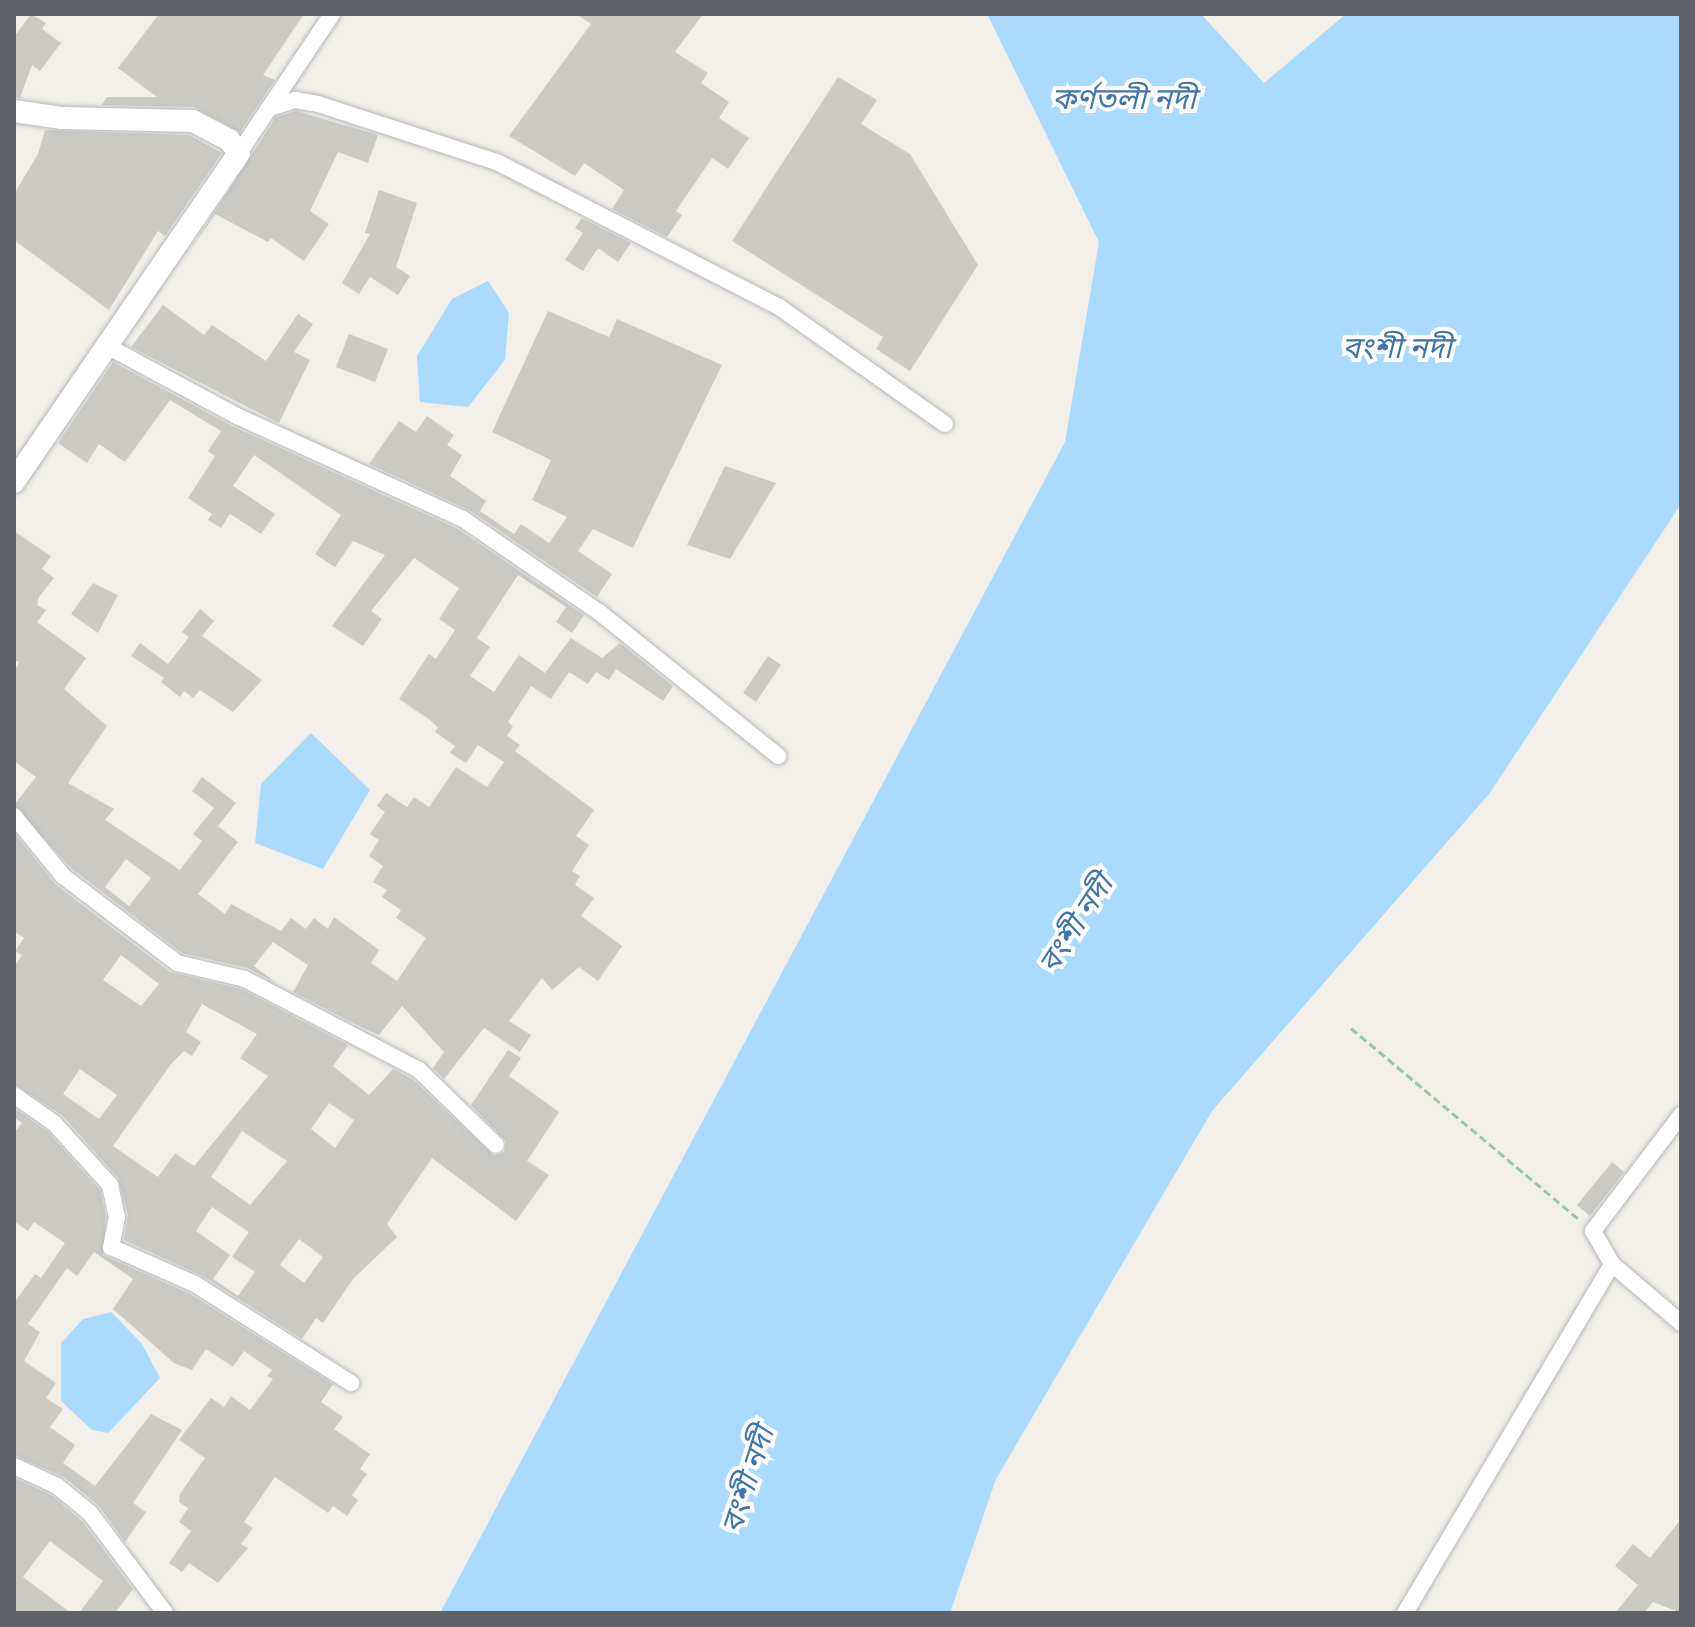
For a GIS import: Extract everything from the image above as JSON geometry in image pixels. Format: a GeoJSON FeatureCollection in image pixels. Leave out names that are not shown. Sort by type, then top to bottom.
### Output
{"type":"FeatureCollection","features":[{"type":"Feature","properties":{"kind":"street"},"geometry":{"type":"LineString","coordinates":[[14,482],[332,14]]}},
{"type":"Feature","properties":{"kind":"street"},"geometry":{"type":"LineString","coordinates":[[269,108],[295,100],[318,104],[497,162],[779,307],[945,424]]}},
{"type":"Feature","properties":{"kind":"street"},"geometry":{"type":"LineString","coordinates":[[14,111],[62,118],[193,121],[229,140],[239,153]]}},
{"type":"Feature","properties":{"kind":"street"},"geometry":{"type":"LineString","coordinates":[[107,346],[237,416],[463,519],[599,612],[778,756]]}},
{"type":"Feature","properties":{"kind":"street"},"geometry":{"type":"LineString","coordinates":[[14,816],[63,876],[177,963],[245,979],[419,1070],[496,1145]]}},
{"type":"Feature","properties":{"kind":"street"},"geometry":{"type":"LineString","coordinates":[[14,1095],[54,1123],[110,1185],[117,1217],[111,1247],[195,1284],[351,1383]]}},
{"type":"Feature","properties":{"kind":"street"},"geometry":{"type":"LineString","coordinates":[[1681,1115],[1593,1231],[1612,1264],[1681,1323]]}},
{"type":"Feature","properties":{"kind":"street"},"geometry":{"type":"LineString","coordinates":[[1405,1613],[1612,1264]]}},
{"type":"Feature","properties":{"kind":"street"},"geometry":{"type":"LineString","coordinates":[[14,1466],[57,1486],[90,1513],[165,1613]]}},
{"type":"Feature","properties":{"kind":"path"},"geometry":{"type":"LineString","coordinates":[[1351,1028],[1593,1231]]}},
{"type":"Feature","properties":{"kind":"water"},"geometry":{"type":"Polygon","coordinates":[[[987,14],[1201,14],[1264,83],[1346,14],[1681,14],[1681,504],[1489,794],[1212,1111],[996,1479],[950,1613],[440,1613],[1065,442],[1099,242],[987,14]]]}},
{"type":"Feature","properties":{"kind":"water"},"geometry":{"type":"Polygon","coordinates":[[[488,281],[509,313],[505,360],[468,407],[420,402],[417,356],[452,299],[488,281]]]}},
{"type":"Feature","properties":{"kind":"water"},"geometry":{"type":"Polygon","coordinates":[[[311,733],[370,790],[323,869],[255,843],[261,784],[311,733]]]}},
{"type":"Feature","properties":{"kind":"water"},"geometry":{"type":"Polygon","coordinates":[[[111,1312],[142,1344],[160,1378],[108,1433],[92,1430],[61,1401],[61,1343],[83,1319],[111,1312]]]}},
{"type":"Feature","properties":{"kind":"building"},"geometry":{"type":"Polygon","coordinates":[[[31,14],[46,23],[42,29],[61,43],[40,71],[32,65],[20,98],[14,97],[14,37],[31,14]]]}},
{"type":"Feature","properties":{"kind":"building"},"geometry":{"type":"Polygon","coordinates":[[[159,14],[304,14],[263,75],[275,80],[240,132],[194,107],[102,105],[107,97],[157,97],[118,68],[159,14]]]}},
{"type":"Feature","properties":{"kind":"building"},"geometry":{"type":"Polygon","coordinates":[[[576,14],[703,14],[675,52],[708,73],[701,83],[729,102],[719,118],[749,138],[728,169],[712,158],[676,211],[682,215],[667,237],[612,209],[624,190],[584,163],[575,176],[509,136],[591,24],[576,14]]]}},
{"type":"Feature","properties":{"kind":"building"},"geometry":{"type":"Polygon","coordinates":[[[838,77],[877,100],[861,124],[910,154],[978,265],[910,371],[876,349],[883,337],[732,241],[838,77]]]}},
{"type":"Feature","properties":{"kind":"building"},"geometry":{"type":"Polygon","coordinates":[[[296,111],[378,135],[368,163],[338,152],[310,211],[329,224],[304,261],[271,238],[268,242],[215,214],[189,252],[276,117],[296,111]]]}},
{"type":"Feature","properties":{"kind":"building"},"geometry":{"type":"Polygon","coordinates":[[[45,130],[189,135],[222,153],[165,236],[158,231],[109,310],[14,240],[14,194],[38,154],[45,130]]]}},
{"type":"Feature","properties":{"kind":"building"},"geometry":{"type":"Polygon","coordinates":[[[379,190],[417,203],[396,267],[410,276],[398,295],[370,277],[359,294],[342,283],[370,234],[365,233],[379,190]]]}},
{"type":"Feature","properties":{"kind":"building"},"geometry":{"type":"Polygon","coordinates":[[[582,218],[631,243],[618,262],[598,248],[583,271],[565,260],[583,233],[575,228],[582,218]]]}},
{"type":"Feature","properties":{"kind":"building"},"geometry":{"type":"Polygon","coordinates":[[[163,305],[204,335],[212,325],[266,361],[298,314],[313,324],[294,352],[310,360],[279,423],[131,347],[163,305]]]}},
{"type":"Feature","properties":{"kind":"building"},"geometry":{"type":"Polygon","coordinates":[[[548,311],[609,337],[617,319],[722,365],[633,548],[593,529],[578,551],[612,574],[597,597],[469,510],[369,464],[399,421],[416,432],[427,416],[454,435],[447,445],[462,455],[450,476],[486,501],[480,511],[514,534],[521,524],[549,543],[567,517],[532,500],[551,460],[492,432],[548,311]]]}},
{"type":"Feature","properties":{"kind":"building"},"geometry":{"type":"Polygon","coordinates":[[[349,334],[388,349],[375,382],[336,367],[349,334]]]}},
{"type":"Feature","properties":{"kind":"building"},"geometry":{"type":"Polygon","coordinates":[[[113,362],[232,426],[458,529],[584,615],[572,633],[556,622],[566,607],[518,575],[477,638],[490,647],[470,676],[494,692],[519,655],[545,673],[571,638],[602,658],[620,643],[673,686],[663,701],[616,669],[609,680],[596,672],[588,684],[569,672],[551,699],[531,686],[508,722],[513,726],[507,736],[520,745],[515,751],[594,810],[576,836],[589,845],[572,871],[580,876],[575,885],[594,898],[581,916],[622,946],[598,981],[579,967],[552,990],[542,978],[509,1021],[531,1035],[520,1052],[484,1028],[444,1079],[433,1068],[444,1052],[402,1006],[379,1035],[361,1027],[293,992],[308,965],[273,942],[254,966],[276,983],[248,968],[182,953],[71,868],[14,805],[36,777],[14,761],[14,673],[19,662],[14,660],[14,531],[51,556],[42,569],[54,578],[39,597],[37,605],[46,610],[37,622],[86,658],[64,689],[107,726],[68,783],[114,809],[105,820],[180,870],[202,841],[193,834],[214,808],[192,791],[202,777],[236,803],[218,826],[238,842],[198,894],[225,914],[231,904],[281,931],[291,918],[306,929],[314,918],[328,929],[334,917],[379,950],[371,963],[397,981],[426,938],[396,918],[401,910],[382,897],[387,890],[373,882],[383,866],[369,856],[379,840],[370,834],[385,812],[377,806],[386,793],[407,807],[414,797],[429,807],[456,767],[487,787],[504,762],[478,745],[466,763],[450,753],[455,746],[435,732],[438,728],[430,720],[399,699],[429,654],[436,659],[455,630],[439,619],[459,588],[414,558],[371,611],[382,619],[363,646],[332,626],[385,555],[353,541],[335,567],[315,554],[341,515],[254,455],[233,486],[275,514],[261,534],[230,514],[221,528],[208,520],[212,514],[188,498],[215,456],[208,451],[221,431],[170,400],[125,462],[99,444],[87,463],[58,443],[113,362]],[[126,859],[105,887],[129,906],[151,878],[126,859]]]}},
{"type":"Feature","properties":{"kind":"building"},"geometry":{"type":"Polygon","coordinates":[[[725,466],[776,483],[730,559],[687,545],[725,466]]]}},
{"type":"Feature","properties":{"kind":"building"},"geometry":{"type":"Polygon","coordinates":[[[93,583],[118,595],[98,633],[71,614],[93,583]]]}},
{"type":"Feature","properties":{"kind":"building"},"geometry":{"type":"Polygon","coordinates":[[[200,609],[214,621],[202,636],[262,680],[233,712],[200,690],[193,698],[184,691],[180,697],[161,682],[164,678],[131,656],[140,643],[168,664],[189,637],[182,632],[200,609]]]}},
{"type":"Feature","properties":{"kind":"building"},"geometry":{"type":"Polygon","coordinates":[[[768,656],[781,665],[756,702],[743,693],[768,656]]]}},
{"type":"Feature","properties":{"kind":"building"},"geometry":{"type":"Polygon","coordinates":[[[15,834],[56,885],[170,972],[241,989],[348,1045],[333,1066],[369,1095],[393,1069],[412,1079],[494,1156],[504,1152],[506,1141],[471,1105],[508,1050],[521,1058],[509,1076],[559,1112],[527,1161],[549,1175],[516,1221],[432,1158],[387,1224],[397,1237],[353,1279],[323,1323],[316,1318],[302,1339],[201,1275],[124,1240],[128,1215],[118,1178],[62,1115],[14,1084],[14,967],[22,955],[15,951],[24,938],[14,931],[15,834]],[[121,955],[103,980],[141,1006],[159,984],[121,955]],[[202,1004],[186,1032],[201,1042],[192,1056],[184,1051],[171,1064],[113,1146],[158,1177],[175,1153],[194,1166],[268,1076],[240,1058],[257,1034],[202,1004]],[[80,1069],[63,1094],[99,1119],[117,1095],[80,1069]],[[329,1103],[311,1129],[335,1148],[354,1120],[329,1103]],[[242,1131],[211,1177],[250,1205],[287,1161],[242,1131]],[[212,1207],[196,1231],[230,1255],[213,1279],[238,1296],[255,1272],[232,1257],[249,1232],[212,1207]],[[299,1239],[280,1265],[304,1283],[323,1257],[299,1239]]]}},
{"type":"Feature","properties":{"kind":"building"},"geometry":{"type":"Polygon","coordinates":[[[14,1108],[47,1131],[100,1190],[106,1217],[103,1255],[190,1294],[333,1384],[321,1402],[343,1417],[334,1429],[370,1454],[360,1469],[367,1474],[352,1495],[358,1500],[347,1516],[333,1506],[328,1513],[275,1477],[244,1522],[253,1528],[241,1544],[248,1548],[218,1583],[189,1563],[182,1572],[169,1563],[191,1531],[179,1522],[188,1508],[179,1502],[180,1494],[205,1458],[179,1440],[211,1398],[224,1407],[231,1396],[250,1410],[273,1379],[267,1376],[272,1370],[244,1351],[233,1367],[206,1349],[192,1370],[174,1363],[113,1309],[133,1279],[94,1252],[77,1276],[67,1268],[28,1324],[40,1332],[24,1361],[56,1383],[46,1398],[63,1409],[50,1427],[75,1445],[63,1463],[95,1486],[151,1414],[182,1430],[133,1503],[146,1512],[125,1542],[99,1506],[64,1477],[14,1455],[14,1303],[35,1274],[41,1278],[65,1243],[34,1222],[28,1231],[14,1221],[14,1133],[22,1123],[14,1117],[14,1108]]]}},
{"type":"Feature","properties":{"kind":"building"},"geometry":{"type":"Polygon","coordinates":[[[1612,1162],[1624,1172],[1590,1216],[1577,1205],[1612,1162]]]}},
{"type":"Feature","properties":{"kind":"building"},"geometry":{"type":"Polygon","coordinates":[[[14,1478],[51,1495],[82,1521],[133,1589],[115,1613],[79,1613],[103,1581],[50,1541],[23,1577],[71,1613],[14,1613],[14,1478]]]}},
{"type":"Feature","properties":{"kind":"building"},"geometry":{"type":"Polygon","coordinates":[[[1681,1519],[1681,1613],[1653,1602],[1644,1613],[1615,1613],[1638,1585],[1615,1566],[1633,1544],[1650,1558],[1681,1519]]]}},
{"type":"Feature","properties":{"kind":"water label","name":"কর্ণতলী নদী"},"geometry":{"type":"Point","coordinates":[1124,99]}},
{"type":"Feature","properties":{"kind":"water label","name":"বংশী নদী"},"geometry":{"type":"Point","coordinates":[1397,348]}},
{"type":"Feature","properties":{"kind":"water label","name":"বংশী নদী"},"geometry":{"type":"Point","coordinates":[1076,924]}},
{"type":"Feature","properties":{"kind":"water label","name":"বংশী নদী"},"geometry":{"type":"Point","coordinates":[748,1480]}}]}
